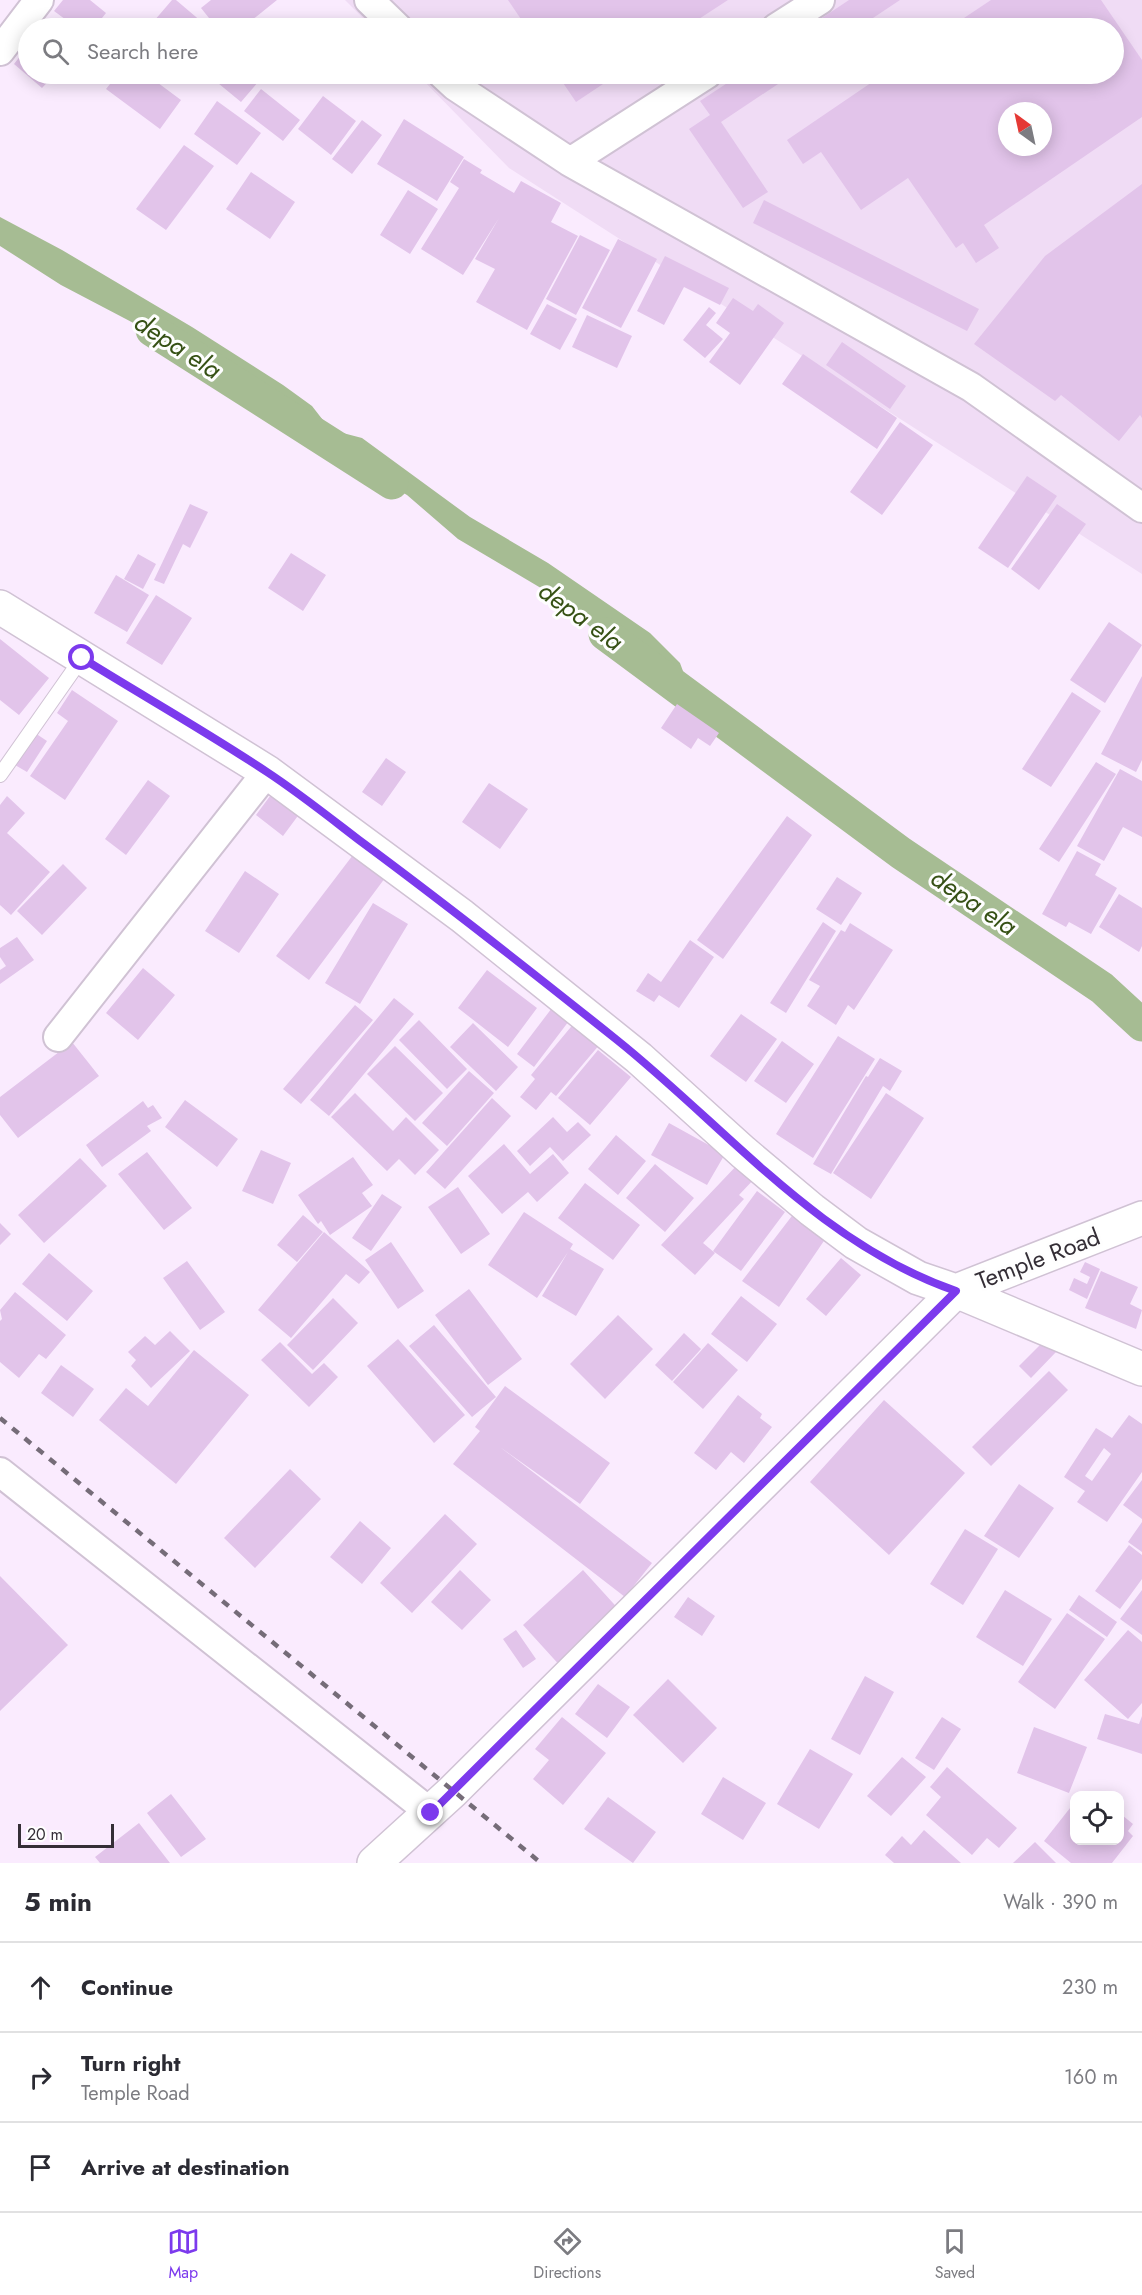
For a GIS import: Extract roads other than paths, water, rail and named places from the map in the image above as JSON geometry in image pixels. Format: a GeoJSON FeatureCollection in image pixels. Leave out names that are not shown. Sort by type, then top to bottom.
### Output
{"type":"FeatureCollection","features":[{"type":"Feature","properties":{"kind":"street"},"geometry":{"type":"LineString","coordinates":[[25,18],[39,0]]}},
{"type":"Feature","properties":{"kind":"street"},"geometry":{"type":"LineString","coordinates":[[369,0],[388,18]]}},
{"type":"Feature","properties":{"kind":"street"},"geometry":{"type":"LineString","coordinates":[[792,18],[820,0]]}},
{"type":"Feature","properties":{"kind":"street"},"geometry":{"type":"LineString","coordinates":[[0,51],[18,27]]}},
{"type":"Feature","properties":{"kind":"street"},"geometry":{"type":"LineString","coordinates":[[453,84],[570,162],[971,387],[1142,508]]}},
{"type":"Feature","properties":{"kind":"street"},"geometry":{"type":"LineString","coordinates":[[570,162],[691,84]]}},
{"type":"Feature","properties":{"kind":"street"},"geometry":{"type":"LineString","coordinates":[[0,607],[267,772],[462,916],[639,1058],[812,1210],[883,1260],[918,1278],[956,1291],[1142,1369]]}},
{"type":"Feature","properties":{"kind":"street"},"geometry":{"type":"LineString","coordinates":[[58,1037],[267,772]]}},
{"type":"Feature","properties":{"kind":"street","name":"Temple Road"},"geometry":{"type":"LineString","coordinates":[[374,1863],[431,1813],[956,1291],[1142,1218]]}},
{"type":"Feature","properties":{"kind":"street"},"geometry":{"type":"LineString","coordinates":[[0,1472],[431,1813]]}},
{"type":"Feature","properties":{"kind":"lane"},"geometry":{"type":"LineString","coordinates":[[0,775],[82,658]]}},
{"type":"Feature","properties":{"kind":"water"},"geometry":{"type":"Polygon","coordinates":[[[0,217],[62,250],[192,327],[283,385],[312,406],[326,424],[339,432],[362,438],[470,517],[548,563],[650,633],[680,663],[687,682],[659,671],[602,637],[556,597],[458,539],[407,495],[377,478],[356,458],[337,445],[316,438],[267,393],[61,285],[0,246],[0,217]]]}},
{"type":"Feature","properties":{"kind":"waterway","name":"depa ela"},"geometry":{"type":"LineString","coordinates":[[152,330],[392,483]]}},
{"type":"Feature","properties":{"kind":"waterway","name":"depa ela"},"geometry":{"type":"LineString","coordinates":[[605,634],[901,853],[1102,988],[1142,1025]]}},
{"type":"Feature","properties":{"kind":"railway"},"geometry":{"type":"LineString","coordinates":[[0,1418],[541,1863]]}}]}
